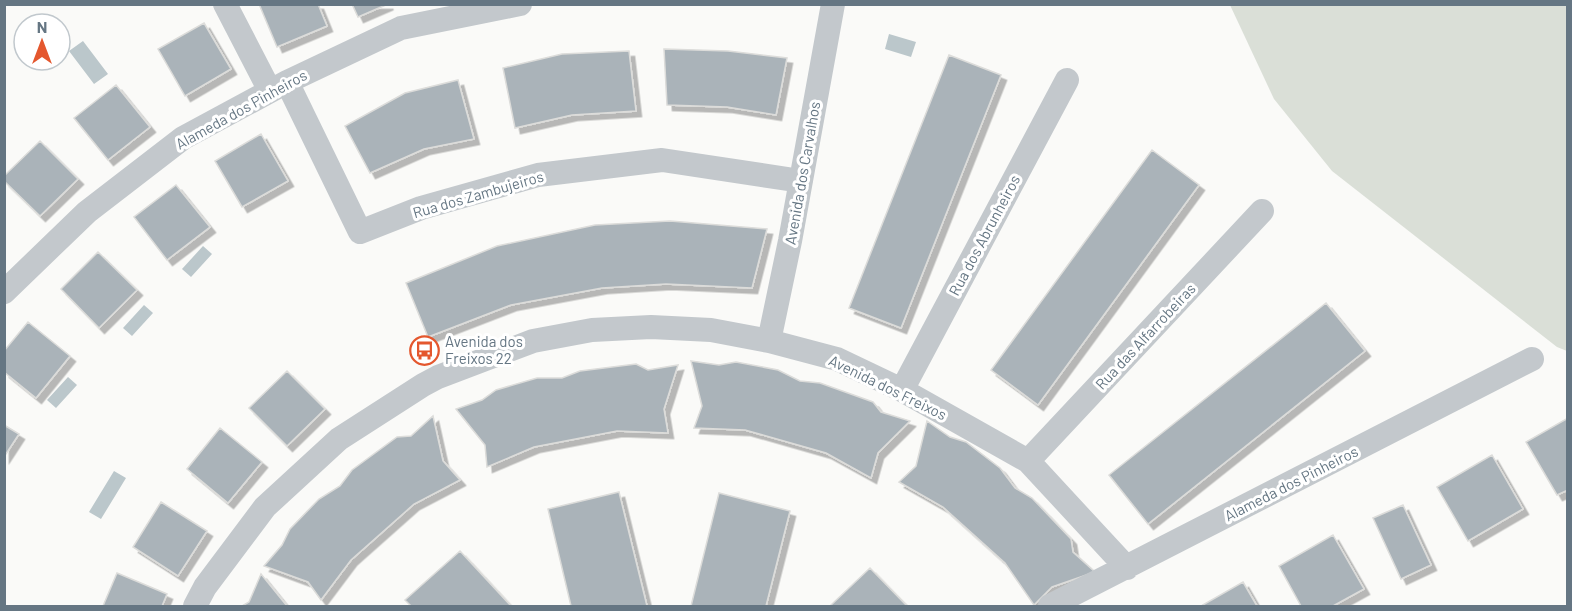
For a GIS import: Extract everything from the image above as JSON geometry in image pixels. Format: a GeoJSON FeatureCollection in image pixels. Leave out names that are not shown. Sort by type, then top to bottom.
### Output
{"type":"FeatureCollection","features":[{"type":"Feature","properties":{"kind":"street"},"geometry":{"type":"LineString","coordinates":[[225,4],[278,86]]}},
{"type":"Feature","properties":{"kind":"street","name":"Alameda dos Pinheiros"},"geometry":{"type":"LineString","coordinates":[[4,292],[87,212],[183,138],[278,86],[401,28],[520,4]]}},
{"type":"Feature","properties":{"kind":"street","name":"Avenida dos Carvalhos"},"geometry":{"type":"LineString","coordinates":[[769,341],[801,181],[829,5]]}},
{"type":"Feature","properties":{"kind":"street","name":"Rua dos Abrunheiros"},"geometry":{"type":"LineString","coordinates":[[902,390],[1067,80]]}},
{"type":"Feature","properties":{"kind":"street","name":"Rua dos Zambujeiros"},"geometry":{"type":"LineString","coordinates":[[278,86],[360,232],[421,208],[538,175],[662,160],[801,181]]}},
{"type":"Feature","properties":{"kind":"street","name":"Rua das Alfarrobeiras"},"geometry":{"type":"LineString","coordinates":[[1028,461],[1262,211]]}},
{"type":"Feature","properties":{"kind":"street","name":"Avenida dos Freixos"},"geometry":{"type":"LineString","coordinates":[[195,606],[205,587],[265,507],[339,439],[438,377],[533,341],[592,330],[651,327],[711,330],[769,341],[837,359],[902,390],[1028,461],[1127,568]]}},
{"type":"Feature","properties":{"kind":"street","name":"Alameda dos Pinheiros"},"geometry":{"type":"LineString","coordinates":[[1050,606],[1532,359]]}},
{"type":"Feature","properties":{"kind":"shaded area"},"geometry":{"type":"Polygon","coordinates":[[[1230,5],[1567,5],[1567,351],[1557,347],[1332,171],[1274,99],[1230,5]]]}},
{"type":"Feature","properties":{"kind":"shaded area"},"geometry":{"type":"Polygon","coordinates":[[[889,34],[916,42],[911,57],[885,49],[889,34]]]}},
{"type":"Feature","properties":{"kind":"shaded area"},"geometry":{"type":"Polygon","coordinates":[[[83,41],[108,74],[94,84],[72,55],[72,49],[83,41]]]}},
{"type":"Feature","properties":{"kind":"shaded area"},"geometry":{"type":"Polygon","coordinates":[[[203,246],[212,254],[191,277],[182,269],[203,246]]]}},
{"type":"Feature","properties":{"kind":"shaded area"},"geometry":{"type":"Polygon","coordinates":[[[144,305],[153,313],[132,336],[123,328],[144,305]]]}},
{"type":"Feature","properties":{"kind":"shaded area"},"geometry":{"type":"Polygon","coordinates":[[[68,377],[77,385],[56,408],[47,400],[68,377]]]}},
{"type":"Feature","properties":{"kind":"shaded area"},"geometry":{"type":"Polygon","coordinates":[[[114,471],[126,478],[101,519],[89,512],[114,471]]]}},
{"type":"Feature","properties":{"kind":"building"},"geometry":{"type":"Polygon","coordinates":[[[259,4],[318,4],[327,26],[277,47],[259,4]]]}},
{"type":"Feature","properties":{"kind":"building"},"geometry":{"type":"Polygon","coordinates":[[[352,4],[388,4],[358,17],[352,4]]]}},
{"type":"Feature","properties":{"kind":"building"},"geometry":{"type":"Polygon","coordinates":[[[204,23],[231,69],[185,96],[158,49],[204,23]]]}},
{"type":"Feature","properties":{"kind":"building"},"geometry":{"type":"Polygon","coordinates":[[[664,49],[728,51],[787,58],[776,115],[727,107],[667,105],[664,49]]]}},
{"type":"Feature","properties":{"kind":"building"},"geometry":{"type":"Polygon","coordinates":[[[629,51],[636,111],[572,115],[515,128],[503,68],[562,54],[629,51]]]}},
{"type":"Feature","properties":{"kind":"building"},"geometry":{"type":"Polygon","coordinates":[[[949,55],[1001,75],[901,328],[849,308],[949,55]]]}},
{"type":"Feature","properties":{"kind":"building"},"geometry":{"type":"Polygon","coordinates":[[[458,80],[474,139],[424,149],[370,173],[345,126],[405,93],[458,80]]]}},
{"type":"Feature","properties":{"kind":"building"},"geometry":{"type":"Polygon","coordinates":[[[116,85],[150,127],[108,160],[74,118],[116,85]]]}},
{"type":"Feature","properties":{"kind":"building"},"geometry":{"type":"Polygon","coordinates":[[[261,134],[288,181],[242,207],[215,161],[261,134]]]}},
{"type":"Feature","properties":{"kind":"building"},"geometry":{"type":"Polygon","coordinates":[[[40,141],[78,179],[40,216],[4,181],[4,176],[40,141]]]}},
{"type":"Feature","properties":{"kind":"building"},"geometry":{"type":"Polygon","coordinates":[[[1152,150],[1199,185],[1038,405],[991,370],[1152,150]]]}},
{"type":"Feature","properties":{"kind":"building"},"geometry":{"type":"Polygon","coordinates":[[[176,185],[210,227],[167,260],[134,217],[176,185]]]}},
{"type":"Feature","properties":{"kind":"building"},"geometry":{"type":"Polygon","coordinates":[[[670,221],[767,229],[752,288],[666,284],[602,288],[511,305],[428,337],[406,283],[497,246],[595,225],[670,221]]]}},
{"type":"Feature","properties":{"kind":"building"},"geometry":{"type":"Polygon","coordinates":[[[98,252],[137,290],[99,328],[61,289],[98,252]]]}},
{"type":"Feature","properties":{"kind":"building"},"geometry":{"type":"Polygon","coordinates":[[[1326,303],[1365,351],[1148,524],[1109,475],[1326,303]]]}},
{"type":"Feature","properties":{"kind":"building"},"geometry":{"type":"Polygon","coordinates":[[[28,322],[70,356],[36,398],[4,372],[4,351],[28,322]]]}},
{"type":"Feature","properties":{"kind":"building"},"geometry":{"type":"Polygon","coordinates":[[[691,361],[719,365],[736,362],[778,370],[800,381],[820,383],[873,402],[881,412],[910,421],[878,453],[871,478],[826,453],[745,430],[694,428],[702,406],[691,361]]]}},
{"type":"Feature","properties":{"kind":"building"},"geometry":{"type":"Polygon","coordinates":[[[636,364],[648,370],[678,365],[664,409],[668,433],[617,431],[534,447],[487,467],[485,445],[456,409],[482,400],[496,390],[537,378],[562,378],[580,371],[636,364]]]}},
{"type":"Feature","properties":{"kind":"building"},"geometry":{"type":"Polygon","coordinates":[[[287,371],[325,409],[287,446],[249,408],[287,371]]]}},
{"type":"Feature","properties":{"kind":"building"},"geometry":{"type":"Polygon","coordinates":[[[433,416],[443,461],[460,480],[414,504],[351,560],[321,600],[308,582],[264,566],[282,545],[290,529],[319,499],[340,486],[352,470],[397,437],[411,436],[433,416]]]}},
{"type":"Feature","properties":{"kind":"building"},"geometry":{"type":"Polygon","coordinates":[[[1568,418],[1568,490],[1557,495],[1526,442],[1568,418]]]}},
{"type":"Feature","properties":{"kind":"building"},"geometry":{"type":"Polygon","coordinates":[[[927,421],[950,437],[966,442],[1000,468],[1015,488],[1032,498],[1071,539],[1073,552],[1095,572],[1052,587],[1034,605],[1005,563],[943,507],[899,482],[916,466],[927,421]]]}},
{"type":"Feature","properties":{"kind":"building"},"geometry":{"type":"Polygon","coordinates":[[[4,425],[19,434],[4,457],[4,425]]]}},
{"type":"Feature","properties":{"kind":"building"},"geometry":{"type":"Polygon","coordinates":[[[220,428],[262,462],[228,503],[187,469],[220,428]]]}},
{"type":"Feature","properties":{"kind":"building"},"geometry":{"type":"Polygon","coordinates":[[[1492,455],[1523,509],[1468,541],[1437,487],[1492,455]]]}},
{"type":"Feature","properties":{"kind":"building"},"geometry":{"type":"Polygon","coordinates":[[[619,492],[647,606],[571,606],[548,509],[619,492]]]}},
{"type":"Feature","properties":{"kind":"building"},"geometry":{"type":"Polygon","coordinates":[[[719,493],[790,511],[766,606],[691,606],[719,493]]]}},
{"type":"Feature","properties":{"kind":"building"},"geometry":{"type":"Polygon","coordinates":[[[161,502],[207,531],[178,576],[133,547],[161,502]]]}},
{"type":"Feature","properties":{"kind":"building"},"geometry":{"type":"Polygon","coordinates":[[[1403,505],[1431,565],[1401,579],[1373,518],[1403,505]]]}},
{"type":"Feature","properties":{"kind":"building"},"geometry":{"type":"Polygon","coordinates":[[[1333,535],[1364,589],[1333,606],[1301,606],[1279,566],[1333,535]]]}},
{"type":"Feature","properties":{"kind":"building"},"geometry":{"type":"Polygon","coordinates":[[[460,551],[511,606],[411,606],[405,600],[460,551]]]}},
{"type":"Feature","properties":{"kind":"building"},"geometry":{"type":"Polygon","coordinates":[[[870,568],[907,606],[830,606],[870,568]]]}},
{"type":"Feature","properties":{"kind":"building"},"geometry":{"type":"Polygon","coordinates":[[[117,573],[167,594],[162,606],[103,606],[117,573]]]}},
{"type":"Feature","properties":{"kind":"building"},"geometry":{"type":"Polygon","coordinates":[[[261,574],[287,606],[242,606],[249,602],[261,574]]]}},
{"type":"Feature","properties":{"kind":"building"},"geometry":{"type":"Polygon","coordinates":[[[1243,582],[1257,606],[1201,606],[1243,582]]]}},
{"type":"Feature","properties":{"kind":"place","name":"Avenida dos Freixos 22"},"geometry":{"type":"Point","coordinates":[424,350]}}]}
